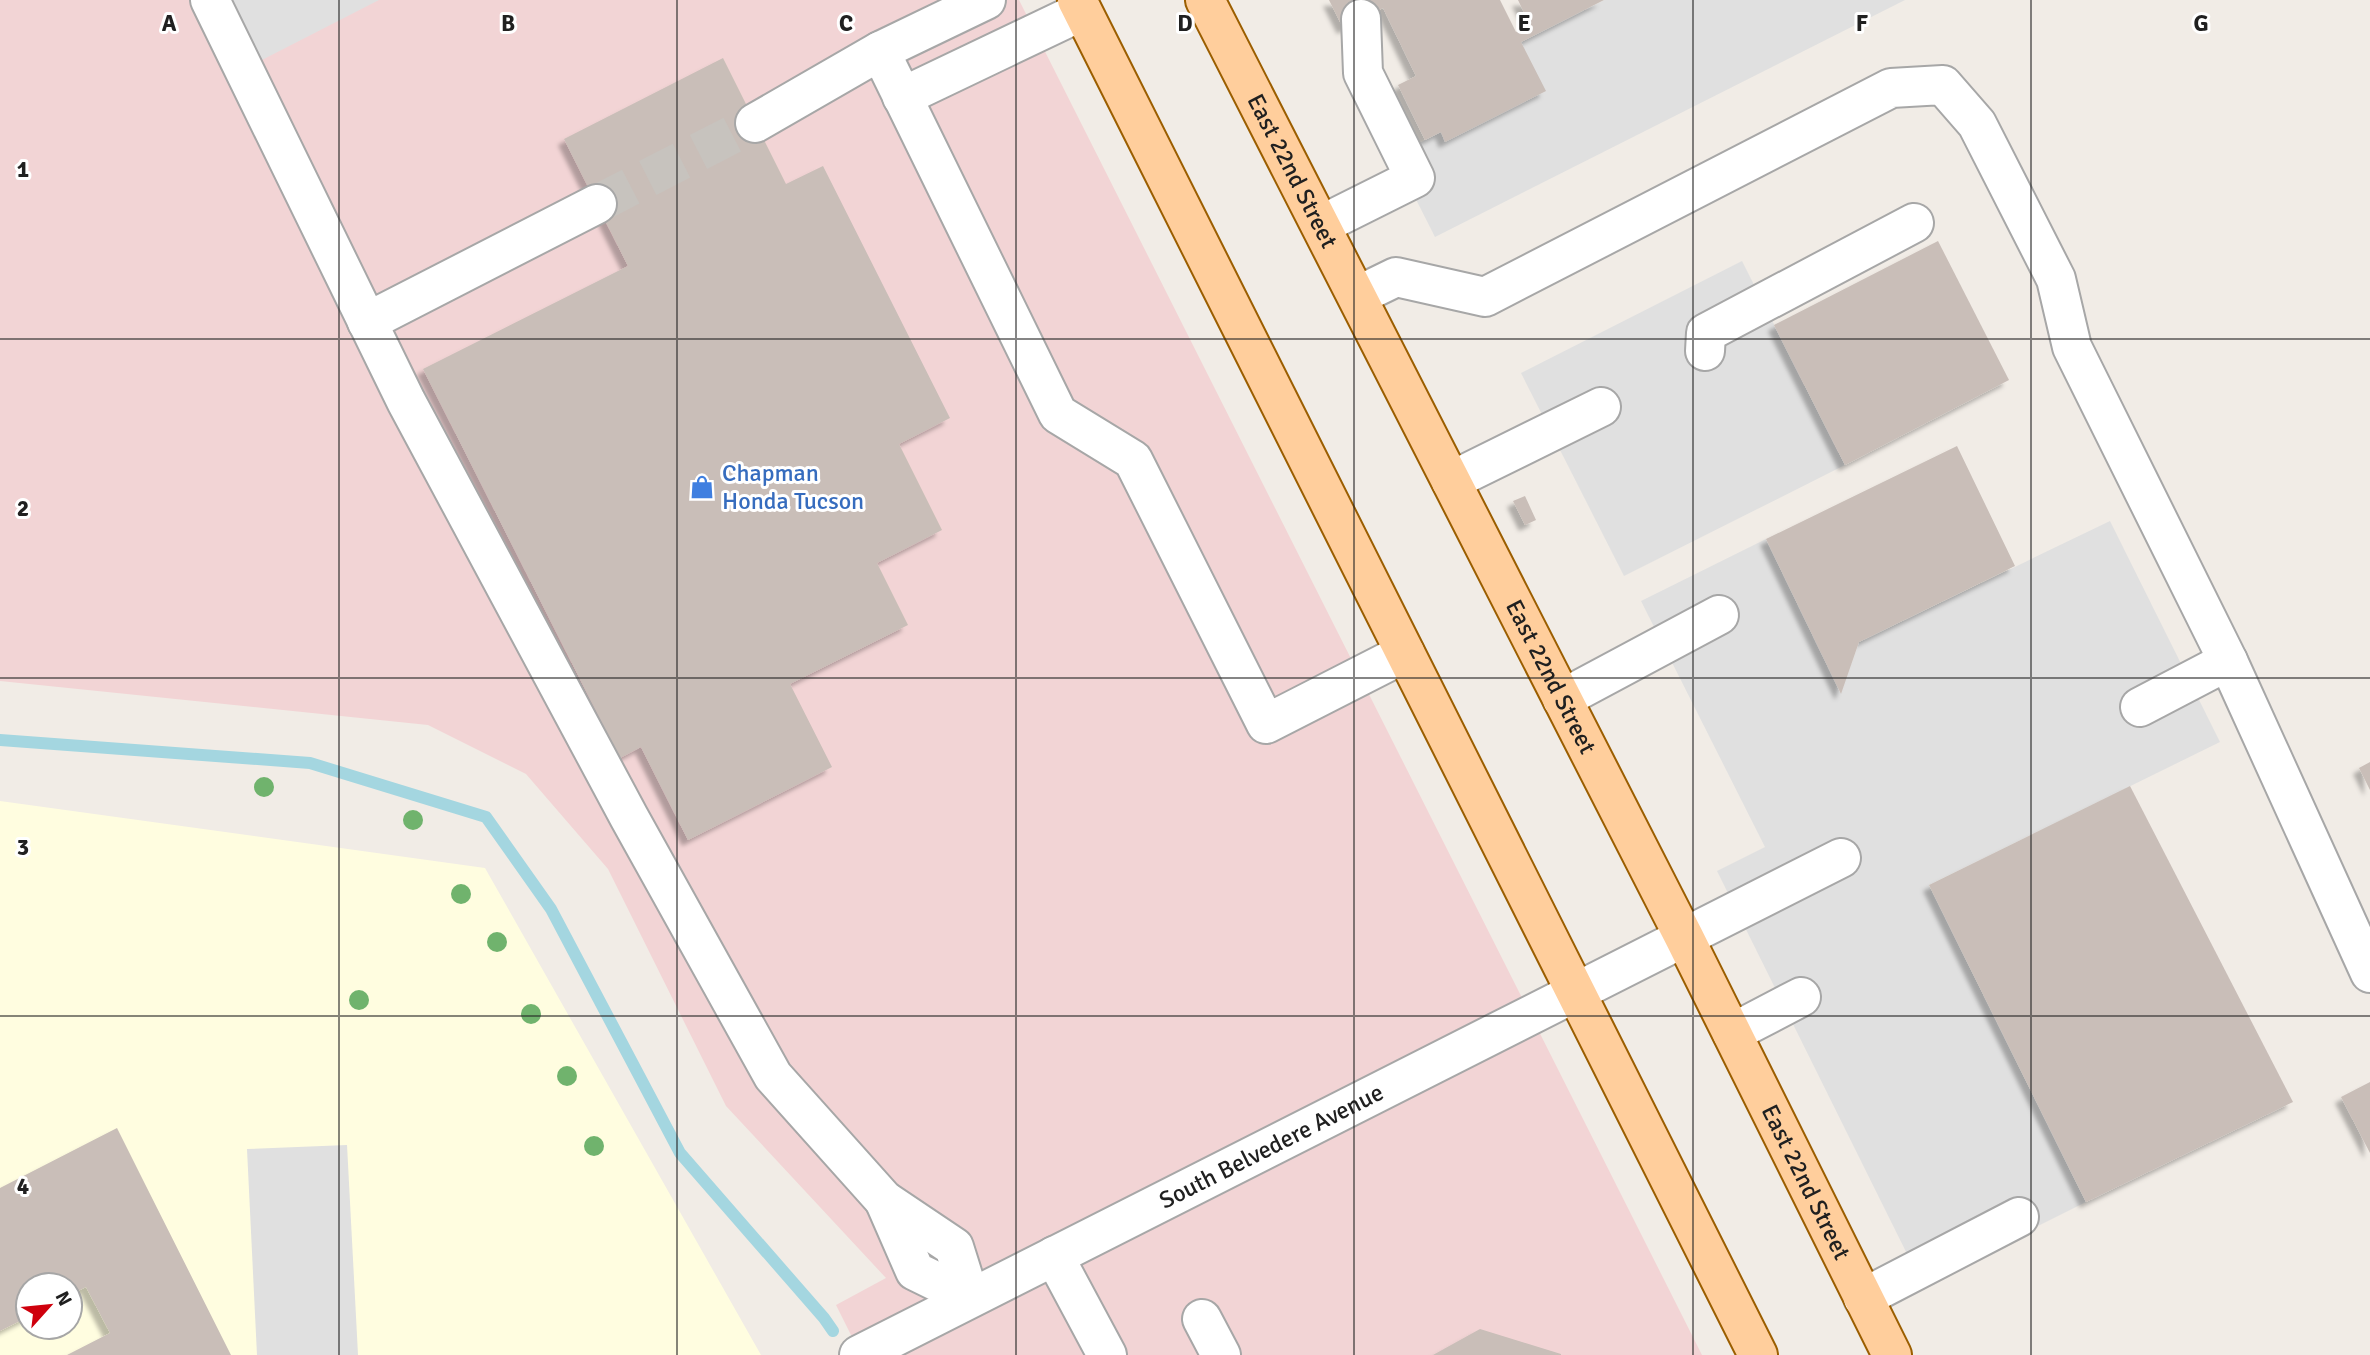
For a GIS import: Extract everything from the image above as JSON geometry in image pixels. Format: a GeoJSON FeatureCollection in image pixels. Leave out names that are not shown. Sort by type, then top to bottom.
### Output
{"type":"FeatureCollection","features":[{"type":"Feature","properties":{"kind":"main road","name":"East 22nd Street"},"geometry":{"type":"LineString","coordinates":[[1205,0],[1684,937],[1892,1355]]}},
{"type":"Feature","properties":{"kind":"main road"},"geometry":{"type":"LineString","coordinates":[[1079,5],[1576,993],[1752,1353]]}},
{"type":"Feature","properties":{"kind":"street"},"geometry":{"type":"LineString","coordinates":[[210,0],[406,401],[555,681],[773,1076],[884,1200],[954,1247],[970,1298]]}},
{"type":"Feature","properties":{"kind":"street"},"geometry":{"type":"LineString","coordinates":[[755,123],[880,51],[986,0]]}},
{"type":"Feature","properties":{"kind":"street"},"geometry":{"type":"LineString","coordinates":[[902,97],[1079,5]]}},
{"type":"Feature","properties":{"kind":"street"},"geometry":{"type":"LineString","coordinates":[[1321,226],[1415,178],[1363,73],[1361,19]]}},
{"type":"Feature","properties":{"kind":"street"},"geometry":{"type":"LineString","coordinates":[[880,51],[1058,414],[1133,460],[1266,724],[1405,653]]}},
{"type":"Feature","properties":{"kind":"street"},"geometry":{"type":"LineString","coordinates":[[1357,296],[1396,277],[1485,296],[1891,88],[1943,85],[1977,124],[2056,279],[2072,346],[2228,661],[2370,973]]}},
{"type":"Feature","properties":{"kind":"street"},"geometry":{"type":"LineString","coordinates":[[367,322],[597,204]]}},
{"type":"Feature","properties":{"kind":"street"},"geometry":{"type":"LineString","coordinates":[[1704,351],[1706,333],[1914,223]]}},
{"type":"Feature","properties":{"kind":"street"},"geometry":{"type":"LineString","coordinates":[[1451,481],[1601,407]]}},
{"type":"Feature","properties":{"kind":"street"},"geometry":{"type":"LineString","coordinates":[[1562,699],[1719,615]]}},
{"type":"Feature","properties":{"kind":"street"},"geometry":{"type":"LineString","coordinates":[[2140,707],[2228,661]]}},
{"type":"Feature","properties":{"kind":"street","name":"South Belvedere Avenue"},"geometry":{"type":"LineString","coordinates":[[859,1355],[1841,858]]}},
{"type":"Feature","properties":{"kind":"street"},"geometry":{"type":"LineString","coordinates":[[1732,1033],[1801,998]]}},
{"type":"Feature","properties":{"kind":"street"},"geometry":{"type":"LineString","coordinates":[[1863,1298],[2018,1217]]}},
{"type":"Feature","properties":{"kind":"street"},"geometry":{"type":"LineString","coordinates":[[1054,1256],[1107,1355]]}},
{"type":"Feature","properties":{"kind":"street"},"geometry":{"type":"LineString","coordinates":[[1202,1319],[1221,1355]]}},
{"type":"Feature","properties":{"kind":"shaded area"},"geometry":{"type":"Polygon","coordinates":[[[0,0],[1019,0],[1702,1355],[861,1355],[836,1305],[886,1278],[726,1106],[608,869],[526,774],[428,725],[0,681],[0,0]]]}},
{"type":"Feature","properties":{"kind":"shaded area"},"geometry":{"type":"Polygon","coordinates":[[[226,0],[379,0],[258,62],[226,0]]]}},
{"type":"Feature","properties":{"kind":"shaded area"},"geometry":{"type":"Polygon","coordinates":[[[1604,0],[1905,0],[1435,237],[1394,156],[1441,132],[1445,141],[1521,42],[1604,0]]]}},
{"type":"Feature","properties":{"kind":"shaded area"},"geometry":{"type":"Polygon","coordinates":[[[1742,261],[1845,465],[1624,576],[1521,373],[1742,261]]]}},
{"type":"Feature","properties":{"kind":"shaded area"},"geometry":{"type":"Polygon","coordinates":[[[2110,521],[2220,742],[1929,885],[2086,1202],[1922,1284],[1717,871],[1765,847],[1641,601],[1766,539],[1841,693],[1859,642],[2110,521]]]}},
{"type":"Feature","properties":{"kind":"shaded area"},"geometry":{"type":"Polygon","coordinates":[[[0,801],[485,868],[761,1355],[0,1355],[0,801]]]}},
{"type":"Feature","properties":{"kind":"shaded area"},"geometry":{"type":"Polygon","coordinates":[[[347,1145],[358,1355],[257,1355],[247,1149],[347,1145]]]}},
{"type":"Feature","properties":{"kind":"building"},"geometry":{"type":"Polygon","coordinates":[[[1329,0],[1500,0],[1516,32],[1530,25],[1518,0],[1604,0],[1521,42],[1546,91],[1445,142],[1441,132],[1425,140],[1398,85],[1416,76],[1383,8],[1343,28],[1329,0]]]}},
{"type":"Feature","properties":{"kind":"building","name":"Chapman Honda Tucson"},"geometry":{"type":"Polygon","coordinates":[[[723,58],[786,184],[823,166],[950,418],[899,444],[942,530],[877,563],[908,625],[790,684],[832,767],[688,840],[641,747],[620,758],[423,369],[628,266],[564,139],[723,58]]]}},
{"type":"Feature","properties":{"kind":"building"},"geometry":{"type":"Polygon","coordinates":[[[1938,241],[2009,380],[1845,465],[1774,325],[1938,241]]]}},
{"type":"Feature","properties":{"kind":"building"},"geometry":{"type":"Polygon","coordinates":[[[1957,446],[2015,566],[1859,642],[1841,694],[1766,539],[1957,446]]]}},
{"type":"Feature","properties":{"kind":"building"},"geometry":{"type":"Polygon","coordinates":[[[1525,496],[1536,520],[1525,525],[1513,501],[1525,496]]]}},
{"type":"Feature","properties":{"kind":"building"},"geometry":{"type":"Polygon","coordinates":[[[2370,762],[2370,790],[2359,768],[2370,762]]]}},
{"type":"Feature","properties":{"kind":"building"},"geometry":{"type":"Polygon","coordinates":[[[2130,786],[2293,1102],[2086,1202],[1929,885],[2130,786]]]}},
{"type":"Feature","properties":{"kind":"building"},"geometry":{"type":"Polygon","coordinates":[[[2370,1082],[2370,1153],[2341,1097],[2370,1082]]]}},
{"type":"Feature","properties":{"kind":"building"},"geometry":{"type":"Polygon","coordinates":[[[117,1128],[231,1355],[67,1355],[110,1333],[86,1287],[84,1288],[84,1271],[14,1271],[14,1324],[0,1331],[0,1188],[117,1128]]]}},
{"type":"Feature","properties":{"kind":"building"},"geometry":{"type":"Polygon","coordinates":[[[1480,1329],[1561,1354],[1561,1355],[1433,1355],[1480,1329]]]}},
{"type":"Feature","properties":{"kind":"waterway"},"geometry":{"type":"LineString","coordinates":[[0,740],[310,763],[486,817],[551,909],[680,1153],[833,1331]]}},
{"type":"Feature","properties":{"kind":"tunnel"},"geometry":{"type":"LineString","coordinates":[[597,204],[755,123]]}},
{"type":"Feature","properties":{"kind":"place","name":"Chapman Honda Tucson"},"geometry":{"type":"Point","coordinates":[702,487]}}]}
